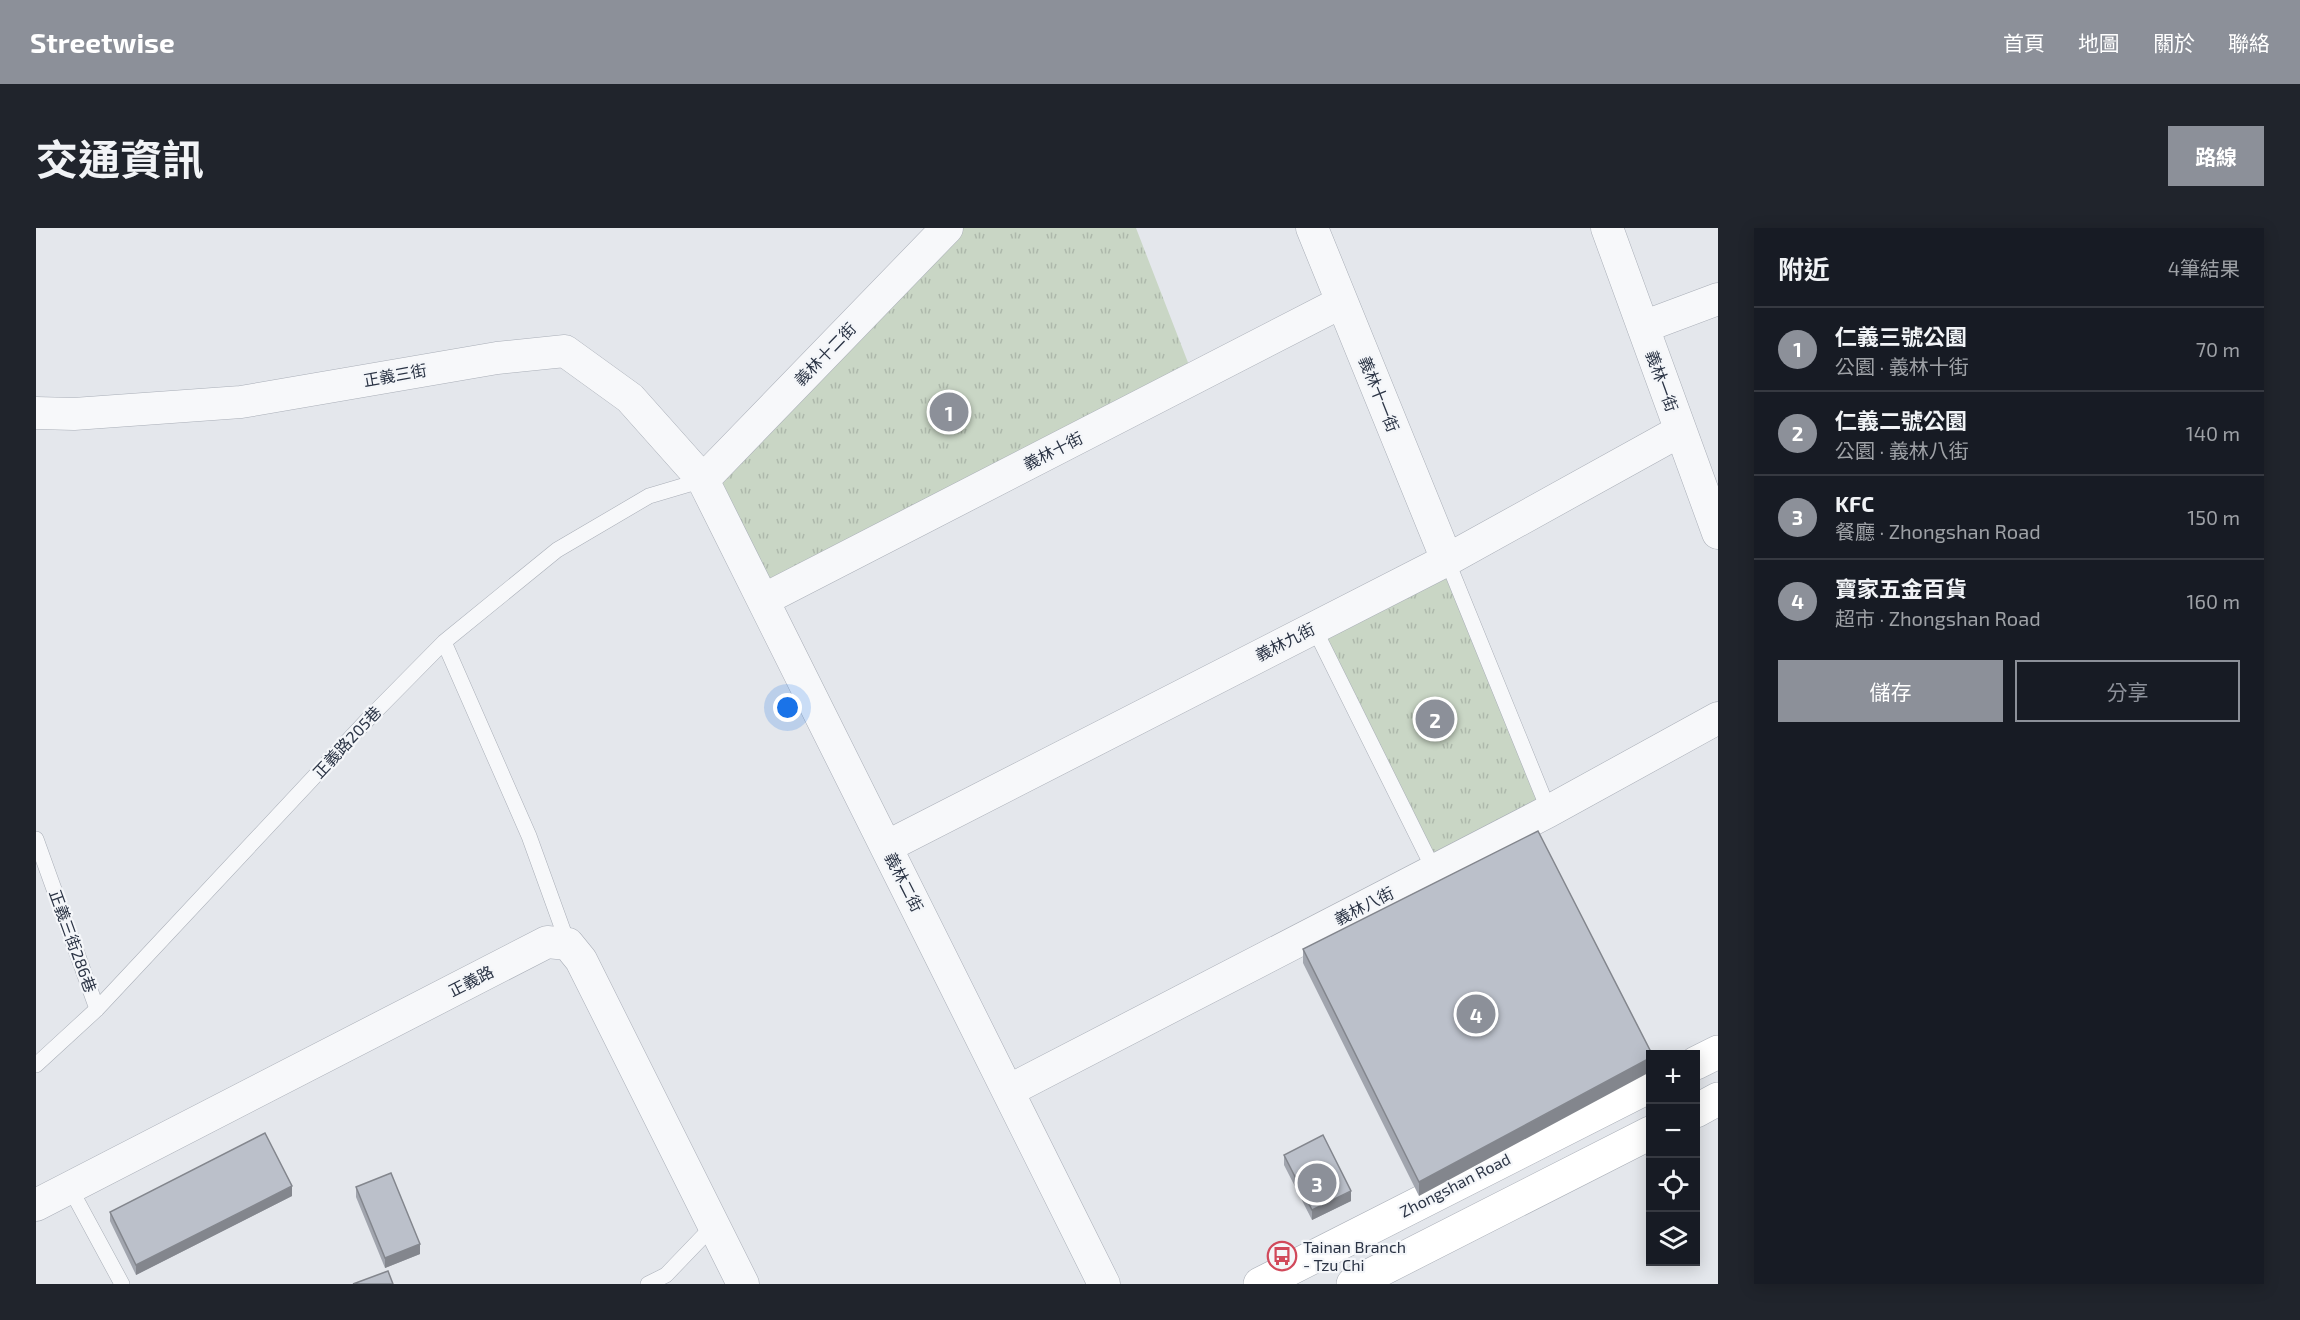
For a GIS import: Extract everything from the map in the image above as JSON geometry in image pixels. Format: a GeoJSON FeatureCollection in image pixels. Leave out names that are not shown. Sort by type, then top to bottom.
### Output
{"type":"FeatureCollection","features":[{"type":"Feature","properties":{"kind":"main road"},"geometry":{"type":"LineString","coordinates":[[1700,1061],[1718,1052]]}},
{"type":"Feature","properties":{"kind":"main road","name":"Zhongshan Road"},"geometry":{"type":"LineString","coordinates":[[1260,1284],[1646,1088]]}},
{"type":"Feature","properties":{"kind":"main road"},"geometry":{"type":"LineString","coordinates":[[1700,1108],[1718,1099]]}},
{"type":"Feature","properties":{"kind":"main road"},"geometry":{"type":"LineString","coordinates":[[1353,1284],[1646,1135]]}},
{"type":"Feature","properties":{"kind":"street","name":"義林十二街"},"geometry":{"type":"LineString","coordinates":[[703,480],[947,228]]}},
{"type":"Feature","properties":{"kind":"street","name":"義林十一街"},"geometry":{"type":"LineString","coordinates":[[1312,228],[1447,560]]}},
{"type":"Feature","properties":{"kind":"street","name":"義林一街"},"geometry":{"type":"LineString","coordinates":[[1607,228],[1718,533]]}},
{"type":"Feature","properties":{"kind":"street"},"geometry":{"type":"LineString","coordinates":[[1643,327],[1718,299]]}},
{"type":"Feature","properties":{"kind":"street","name":"義林十街"},"geometry":{"type":"LineString","coordinates":[[763,600],[1342,302]]}},
{"type":"Feature","properties":{"kind":"street","name":"正義三街"},"geometry":{"type":"LineString","coordinates":[[36,413],[74,414],[241,402],[497,358],[565,351],[630,399],[703,480]]}},
{"type":"Feature","properties":{"kind":"street","name":"義林九街"},"geometry":{"type":"LineString","coordinates":[[886,847],[1447,560],[1680,431]]}},
{"type":"Feature","properties":{"kind":"street","name":"義林二街"},"geometry":{"type":"LineString","coordinates":[[703,480],[1104,1284]]}},
{"type":"Feature","properties":{"kind":"street","name":"義林八街"},"geometry":{"type":"LineString","coordinates":[[1008,1091],[1549,811],[1718,718]]}},
{"type":"Feature","properties":{"kind":"street","name":"正義路"},"geometry":{"type":"LineString","coordinates":[[36,1205],[547,942],[568,944]]}},
{"type":"Feature","properties":{"kind":"street"},"geometry":{"type":"LineString","coordinates":[[568,944],[580,960],[743,1284]]}},
{"type":"Feature","properties":{"kind":"lane","name":"正義路205巷"},"geometry":{"type":"LineString","coordinates":[[36,1065],[97,1009],[370,716],[444,642],[557,550],[649,496],[703,480]]}},
{"type":"Feature","properties":{"kind":"lane"},"geometry":{"type":"LineString","coordinates":[[1447,560],[1549,811]]}},
{"type":"Feature","properties":{"kind":"lane"},"geometry":{"type":"LineString","coordinates":[[1314,628],[1434,870]]}},
{"type":"Feature","properties":{"kind":"lane"},"geometry":{"type":"LineString","coordinates":[[444,642],[529,836],[568,944]]}},
{"type":"Feature","properties":{"kind":"lane","name":"正義三街286巷"},"geometry":{"type":"LineString","coordinates":[[36,839],[97,1009]]}},
{"type":"Feature","properties":{"kind":"lane"},"geometry":{"type":"LineString","coordinates":[[70,1188],[122,1284]]}},
{"type":"Feature","properties":{"kind":"lane"},"geometry":{"type":"LineString","coordinates":[[648,1284],[667,1279],[714,1225]]}},
{"type":"Feature","properties":{"kind":"green space"},"geometry":{"type":"Polygon","coordinates":[[[947,228],[1136,228],[1194,378],[763,600],[703,480],[947,228]]]}},
{"type":"Feature","properties":{"kind":"green space"},"geometry":{"type":"Polygon","coordinates":[[[1447,560],[1549,811],[1434,870],[1314,628],[1447,560]]]}},
{"type":"Feature","properties":{"kind":"building"},"geometry":{"type":"Polygon","coordinates":[[[1538,831],[1650,1050],[1646,1050],[1646,1060],[1419,1182],[1303,949],[1538,831]]]}},
{"type":"Feature","properties":{"kind":"building"},"geometry":{"type":"Polygon","coordinates":[[[265,1133],[292,1186],[136,1265],[110,1212],[265,1133]]]}},
{"type":"Feature","properties":{"kind":"building"},"geometry":{"type":"Polygon","coordinates":[[[1323,1135],[1351,1191],[1312,1210],[1284,1155],[1323,1135]]]}},
{"type":"Feature","properties":{"kind":"building"},"geometry":{"type":"Polygon","coordinates":[[[391,1173],[420,1244],[385,1258],[356,1187],[391,1173]]]}},
{"type":"Feature","properties":{"kind":"building"},"geometry":{"type":"Polygon","coordinates":[[[388,1271],[393,1284],[353,1284],[388,1271]]]}},
{"type":"Feature","properties":{"kind":"place","name":"仁義三號公園"},"geometry":{"type":"Point","coordinates":[949,412]}},
{"type":"Feature","properties":{"kind":"place","name":"仁義二號公園"},"geometry":{"type":"Point","coordinates":[1435,719]}},
{"type":"Feature","properties":{"kind":"place","name":"寶家五金百貨"},"geometry":{"type":"Point","coordinates":[1476,1014]}},
{"type":"Feature","properties":{"kind":"place","name":"KFC"},"geometry":{"type":"Point","coordinates":[1317,1183]}},
{"type":"Feature","properties":{"kind":"place","name":"Tainan Branch - Tzu Chi"},"geometry":{"type":"Point","coordinates":[1282,1256]}}]}
